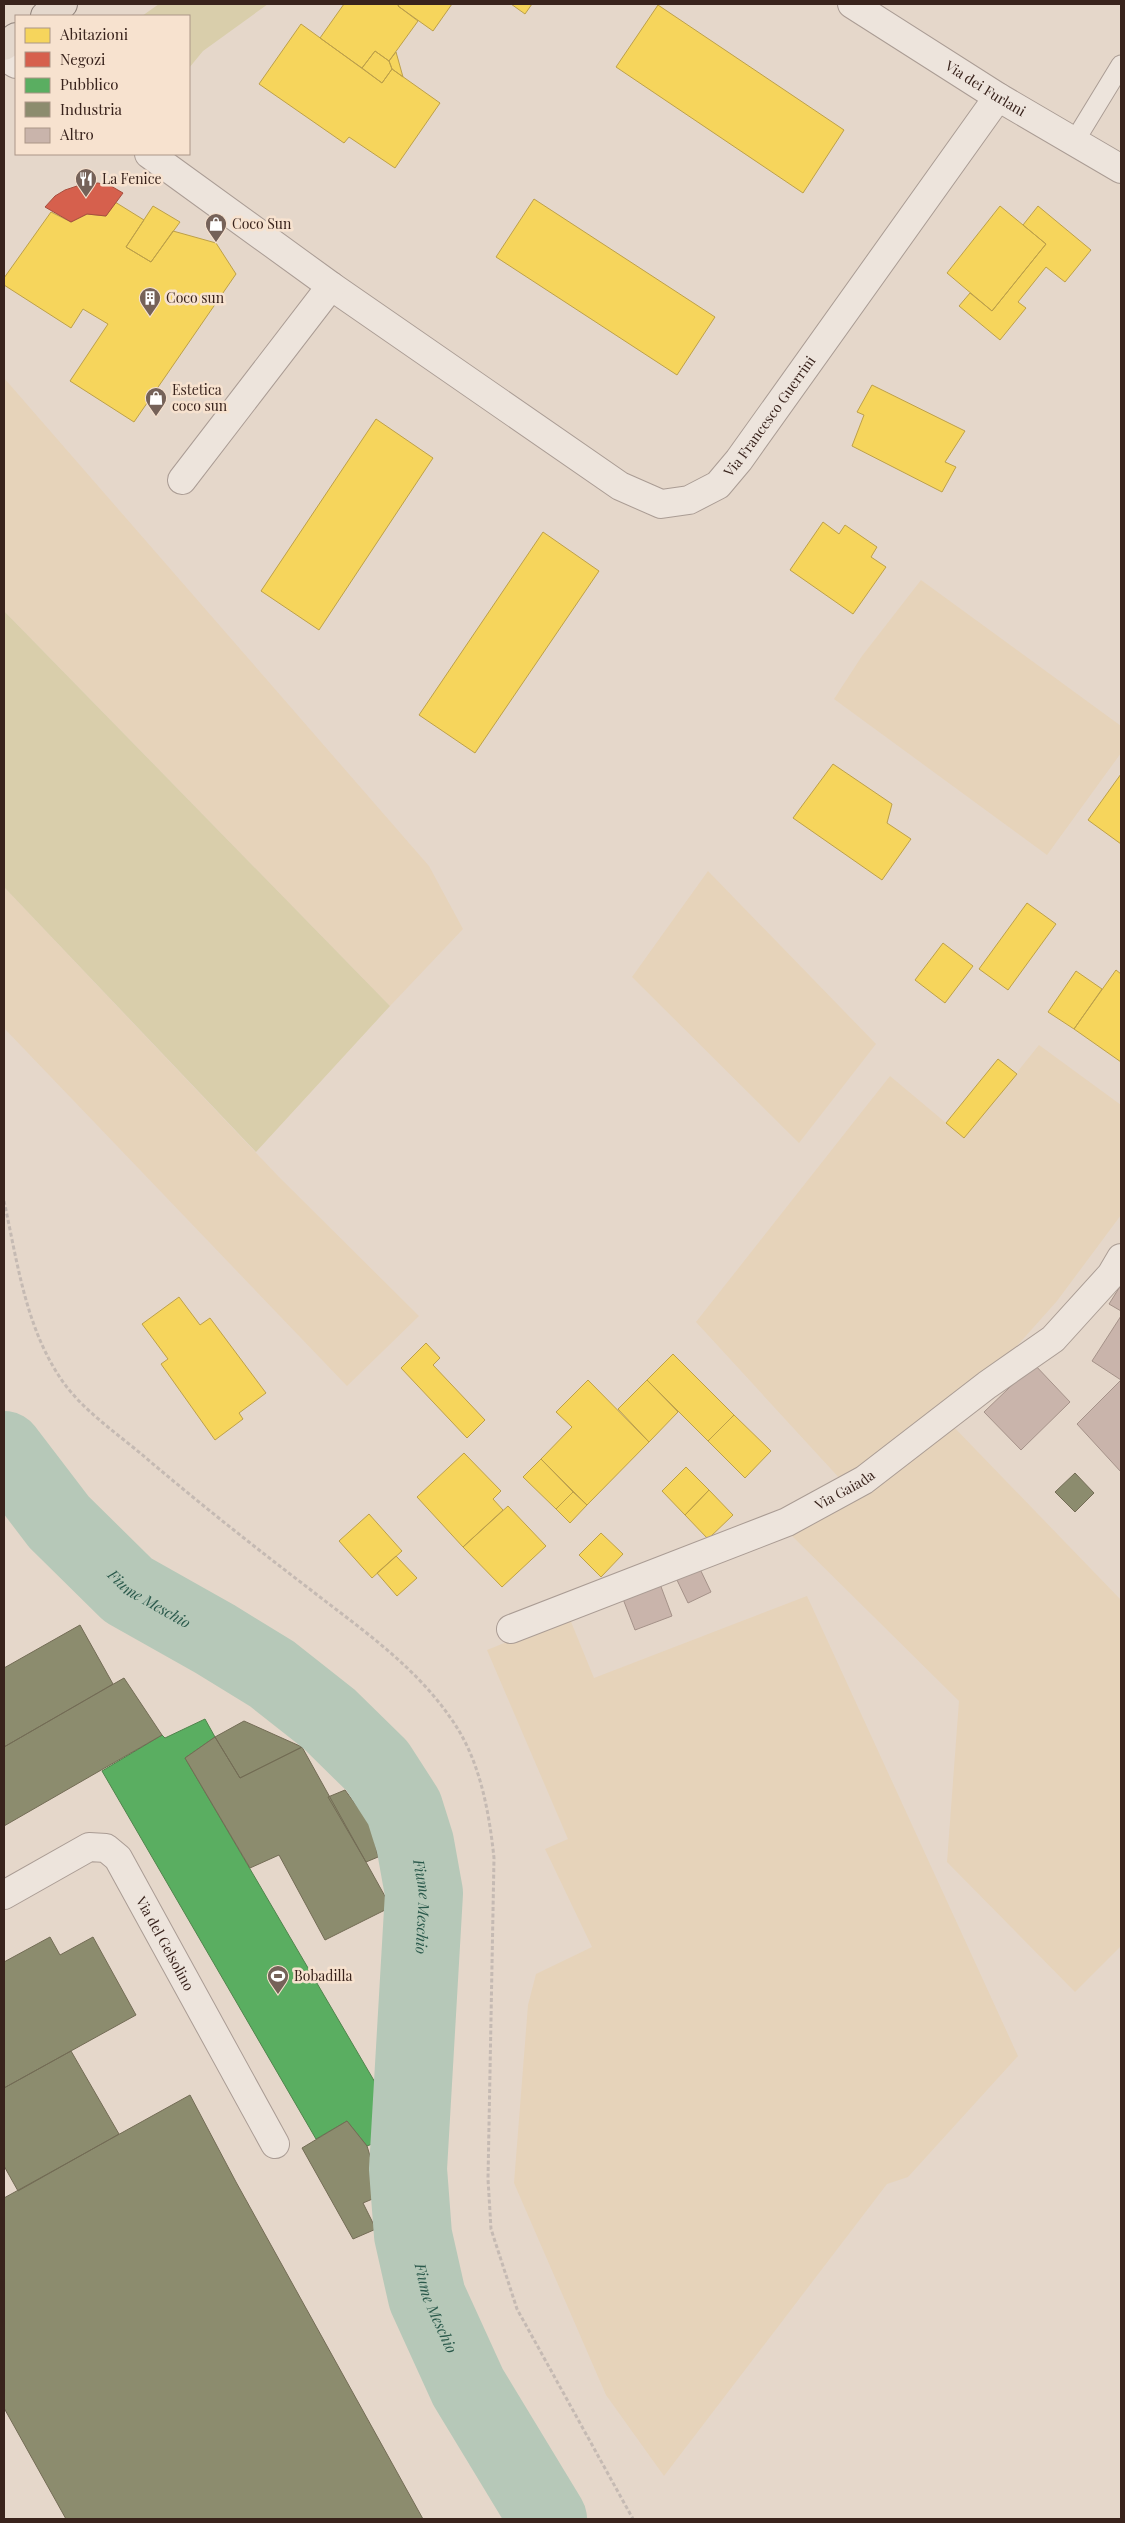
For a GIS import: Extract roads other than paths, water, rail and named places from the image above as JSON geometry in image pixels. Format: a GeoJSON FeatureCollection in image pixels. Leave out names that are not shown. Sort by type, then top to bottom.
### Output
{"type":"FeatureCollection","features":[{"type":"Feature","properties":{"kind":"main road"},"geometry":{"type":"LineString","coordinates":[[46,15],[63,4]]}},
{"type":"Feature","properties":{"kind":"main road"},"geometry":{"type":"LineString","coordinates":[[4,46],[15,38]]}},
{"type":"Feature","properties":{"kind":"street","name":"Via dei Furlani"},"geometry":{"type":"LineString","coordinates":[[852,4],[998,97],[1121,169]]}},
{"type":"Feature","properties":{"kind":"street"},"geometry":{"type":"LineString","coordinates":[[4,57],[15,63]]}},
{"type":"Feature","properties":{"kind":"street","name":"Via Francesco Guerrini"},"geometry":{"type":"LineString","coordinates":[[150,155],[331,286],[620,486],[660,504],[689,500],[718,485],[739,460],[998,97]]}},
{"type":"Feature","properties":{"kind":"street"},"geometry":{"type":"LineString","coordinates":[[182,480],[331,286]]}},
{"type":"Feature","properties":{"kind":"street","name":"Via Gaiada"},"geometry":{"type":"LineString","coordinates":[[511,1629],[787,1522],[864,1480],[987,1386],[1053,1339],[1111,1275],[1121,1258]]}},
{"type":"Feature","properties":{"kind":"street","name":"Via del Gelsolino"},"geometry":{"type":"LineString","coordinates":[[4,1896],[89,1847],[106,1848],[118,1858],[275,2144]]}},
{"type":"Feature","properties":{"kind":"lane"},"geometry":{"type":"LineString","coordinates":[[1074,142],[1121,65]]}},
{"type":"Feature","properties":{"kind":"waterway","name":"Fiume Meschio"},"geometry":{"type":"LineString","coordinates":[[4,1450],[59,1522],[128,1590],[215,1639],[272,1674],[329,1719],[377,1766],[404,1808],[415,1843],[424,1893],[408,2169],[413,2235],[427,2297],[468,2387],[548,2519]]}},
{"type":"Feature","properties":{"kind":"place","name":"La Fenice"},"geometry":{"type":"Point","coordinates":[86,198]}},
{"type":"Feature","properties":{"kind":"place","name":"Coco Sun"},"geometry":{"type":"Point","coordinates":[216,243]}},
{"type":"Feature","properties":{"kind":"place","name":"Coco sun"},"geometry":{"type":"Point","coordinates":[150,317]}},
{"type":"Feature","properties":{"kind":"place","name":"Estetica coco sun"},"geometry":{"type":"Point","coordinates":[156,417]}},
{"type":"Feature","properties":{"kind":"place","name":"Bobadilla"},"geometry":{"type":"Point","coordinates":[278,1995]}}]}
